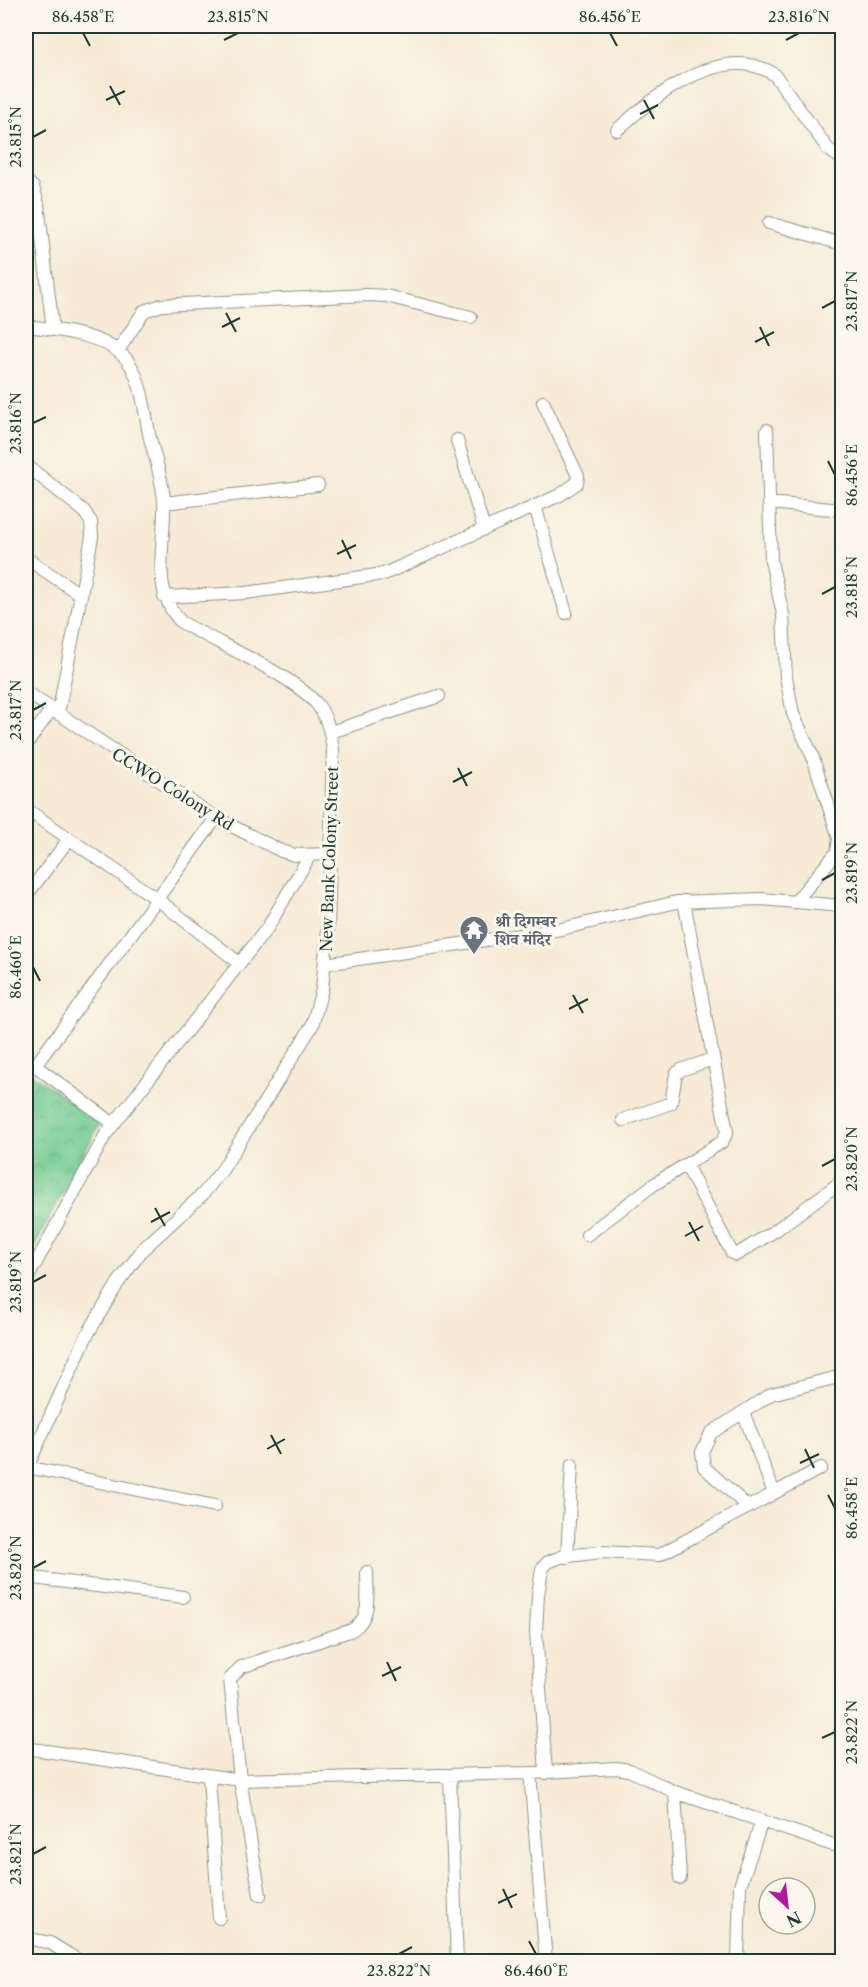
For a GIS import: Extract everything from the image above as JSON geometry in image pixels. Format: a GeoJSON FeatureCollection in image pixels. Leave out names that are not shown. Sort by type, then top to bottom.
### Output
{"type":"FeatureCollection","features":[{"type":"Feature","properties":{"kind":"street"},"geometry":{"type":"LineString","coordinates":[[617,130],[646,103],[689,76],[722,67],[750,65],[766,68],[775,75],[828,149],[843,159]]}},
{"type":"Feature","properties":{"kind":"street"},"geometry":{"type":"LineString","coordinates":[[26,181],[33,187],[38,204],[53,330]]}},
{"type":"Feature","properties":{"kind":"street"},"geometry":{"type":"LineString","coordinates":[[770,223],[843,244]]}},
{"type":"Feature","properties":{"kind":"street"},"geometry":{"type":"LineString","coordinates":[[26,326],[95,339],[118,351],[144,311],[162,305],[368,295],[386,296],[471,317]]}},
{"type":"Feature","properties":{"kind":"street","name":"New Bank Colony Street"},"geometry":{"type":"LineString","coordinates":[[26,1468],[86,1337],[118,1283],[143,1249],[203,1194],[222,1170],[305,1038],[316,1013],[324,964],[331,854],[331,732],[315,703],[290,682],[181,622],[170,610],[160,579],[164,503],[136,378],[129,363],[118,351]]}},
{"type":"Feature","properties":{"kind":"street"},"geometry":{"type":"LineString","coordinates":[[164,597],[245,593],[371,578],[399,569],[571,489],[577,483],[578,476],[543,402]]}},
{"type":"Feature","properties":{"kind":"street"},"geometry":{"type":"LineString","coordinates":[[767,430],[771,561],[783,614],[789,697],[839,838],[832,859],[796,901]]}},
{"type":"Feature","properties":{"kind":"street"},"geometry":{"type":"LineString","coordinates":[[457,440],[484,529]]}},
{"type":"Feature","properties":{"kind":"street"},"geometry":{"type":"LineString","coordinates":[[26,465],[84,511],[91,522],[92,537],[55,712],[26,745]]}},
{"type":"Feature","properties":{"kind":"street"},"geometry":{"type":"LineString","coordinates":[[164,503],[318,485]]}},
{"type":"Feature","properties":{"kind":"street"},"geometry":{"type":"LineString","coordinates":[[769,503],[843,510]]}},
{"type":"Feature","properties":{"kind":"street"},"geometry":{"type":"LineString","coordinates":[[536,506],[566,613]]}},
{"type":"Feature","properties":{"kind":"street"},"geometry":{"type":"LineString","coordinates":[[26,558],[81,595]]}},
{"type":"Feature","properties":{"kind":"street","name":"CCWO Colony Rd"},"geometry":{"type":"LineString","coordinates":[[26,692],[216,818],[281,851],[310,855],[331,854]]}},
{"type":"Feature","properties":{"kind":"street"},"geometry":{"type":"LineString","coordinates":[[331,732],[439,696]]}},
{"type":"Feature","properties":{"kind":"street"},"geometry":{"type":"LineString","coordinates":[[26,809],[157,899],[238,962]]}},
{"type":"Feature","properties":{"kind":"street"},"geometry":{"type":"LineString","coordinates":[[114,1124],[30,1063],[157,899],[216,818]]}},
{"type":"Feature","properties":{"kind":"street"},"geometry":{"type":"LineString","coordinates":[[26,896],[69,839]]}},
{"type":"Feature","properties":{"kind":"street"},"geometry":{"type":"LineString","coordinates":[[26,1281],[72,1193],[114,1124],[238,962],[268,927],[310,855]]}},
{"type":"Feature","properties":{"kind":"street"},"geometry":{"type":"LineString","coordinates":[[324,964],[561,929],[650,907],[684,902],[721,899],[796,901],[843,906]]}},
{"type":"Feature","properties":{"kind":"street"},"geometry":{"type":"LineString","coordinates":[[587,1235],[653,1185],[722,1142],[727,1132],[684,902]]}},
{"type":"Feature","properties":{"kind":"street"},"geometry":{"type":"LineString","coordinates":[[623,1120],[666,1106],[673,1097],[676,1074],[681,1070],[713,1059]]}},
{"type":"Feature","properties":{"kind":"street"},"geometry":{"type":"LineString","coordinates":[[686,1165],[722,1234],[736,1255],[776,1230],[843,1180]]}},
{"type":"Feature","properties":{"kind":"street"},"geometry":{"type":"LineString","coordinates":[[748,1508],[716,1481],[701,1459],[704,1444],[711,1433],[771,1395],[843,1376]]}},
{"type":"Feature","properties":{"kind":"street"},"geometry":{"type":"LineString","coordinates":[[743,1412],[774,1493]]}},
{"type":"Feature","properties":{"kind":"street"},"geometry":{"type":"LineString","coordinates":[[567,1557],[572,1465]]}},
{"type":"Feature","properties":{"kind":"street"},"geometry":{"type":"LineString","coordinates":[[26,1468],[215,1506]]}},
{"type":"Feature","properties":{"kind":"street"},"geometry":{"type":"LineString","coordinates":[[546,1773],[536,1632],[542,1569],[548,1562],[601,1552],[659,1554],[821,1468]]}},
{"type":"Feature","properties":{"kind":"street"},"geometry":{"type":"LineString","coordinates":[[260,1895],[240,1780],[230,1679],[233,1672],[241,1667],[361,1625],[366,1617],[367,1572]]}},
{"type":"Feature","properties":{"kind":"street"},"geometry":{"type":"LineString","coordinates":[[26,1577],[183,1598]]}},
{"type":"Feature","properties":{"kind":"street"},"geometry":{"type":"LineString","coordinates":[[26,1748],[209,1778],[240,1780],[546,1773],[616,1768],[629,1770],[675,1792],[843,1848]]}},
{"type":"Feature","properties":{"kind":"street"},"geometry":{"type":"LineString","coordinates":[[530,1773],[546,1962]]}},
{"type":"Feature","properties":{"kind":"street"},"geometry":{"type":"LineString","coordinates":[[450,1776],[457,1962]]}},
{"type":"Feature","properties":{"kind":"street"},"geometry":{"type":"LineString","coordinates":[[209,1778],[219,1918]]}},
{"type":"Feature","properties":{"kind":"street"},"geometry":{"type":"LineString","coordinates":[[675,1792],[680,1878]]}},
{"type":"Feature","properties":{"kind":"street"},"geometry":{"type":"LineString","coordinates":[[738,1962],[740,1886],[762,1821]]}},
{"type":"Feature","properties":{"kind":"street"},"geometry":{"type":"LineString","coordinates":[[26,1938],[50,1943],[81,1962]]}},
{"type":"Feature","properties":{"kind":"green space"},"geometry":{"type":"Polygon","coordinates":[[[26,1070],[100,1123],[26,1262],[26,1070]]]}},
{"type":"Feature","properties":{"kind":"place","name":"श्री दिगम्बर शिव मंदिर"},"geometry":{"type":"Point","coordinates":[474,956]}}]}
